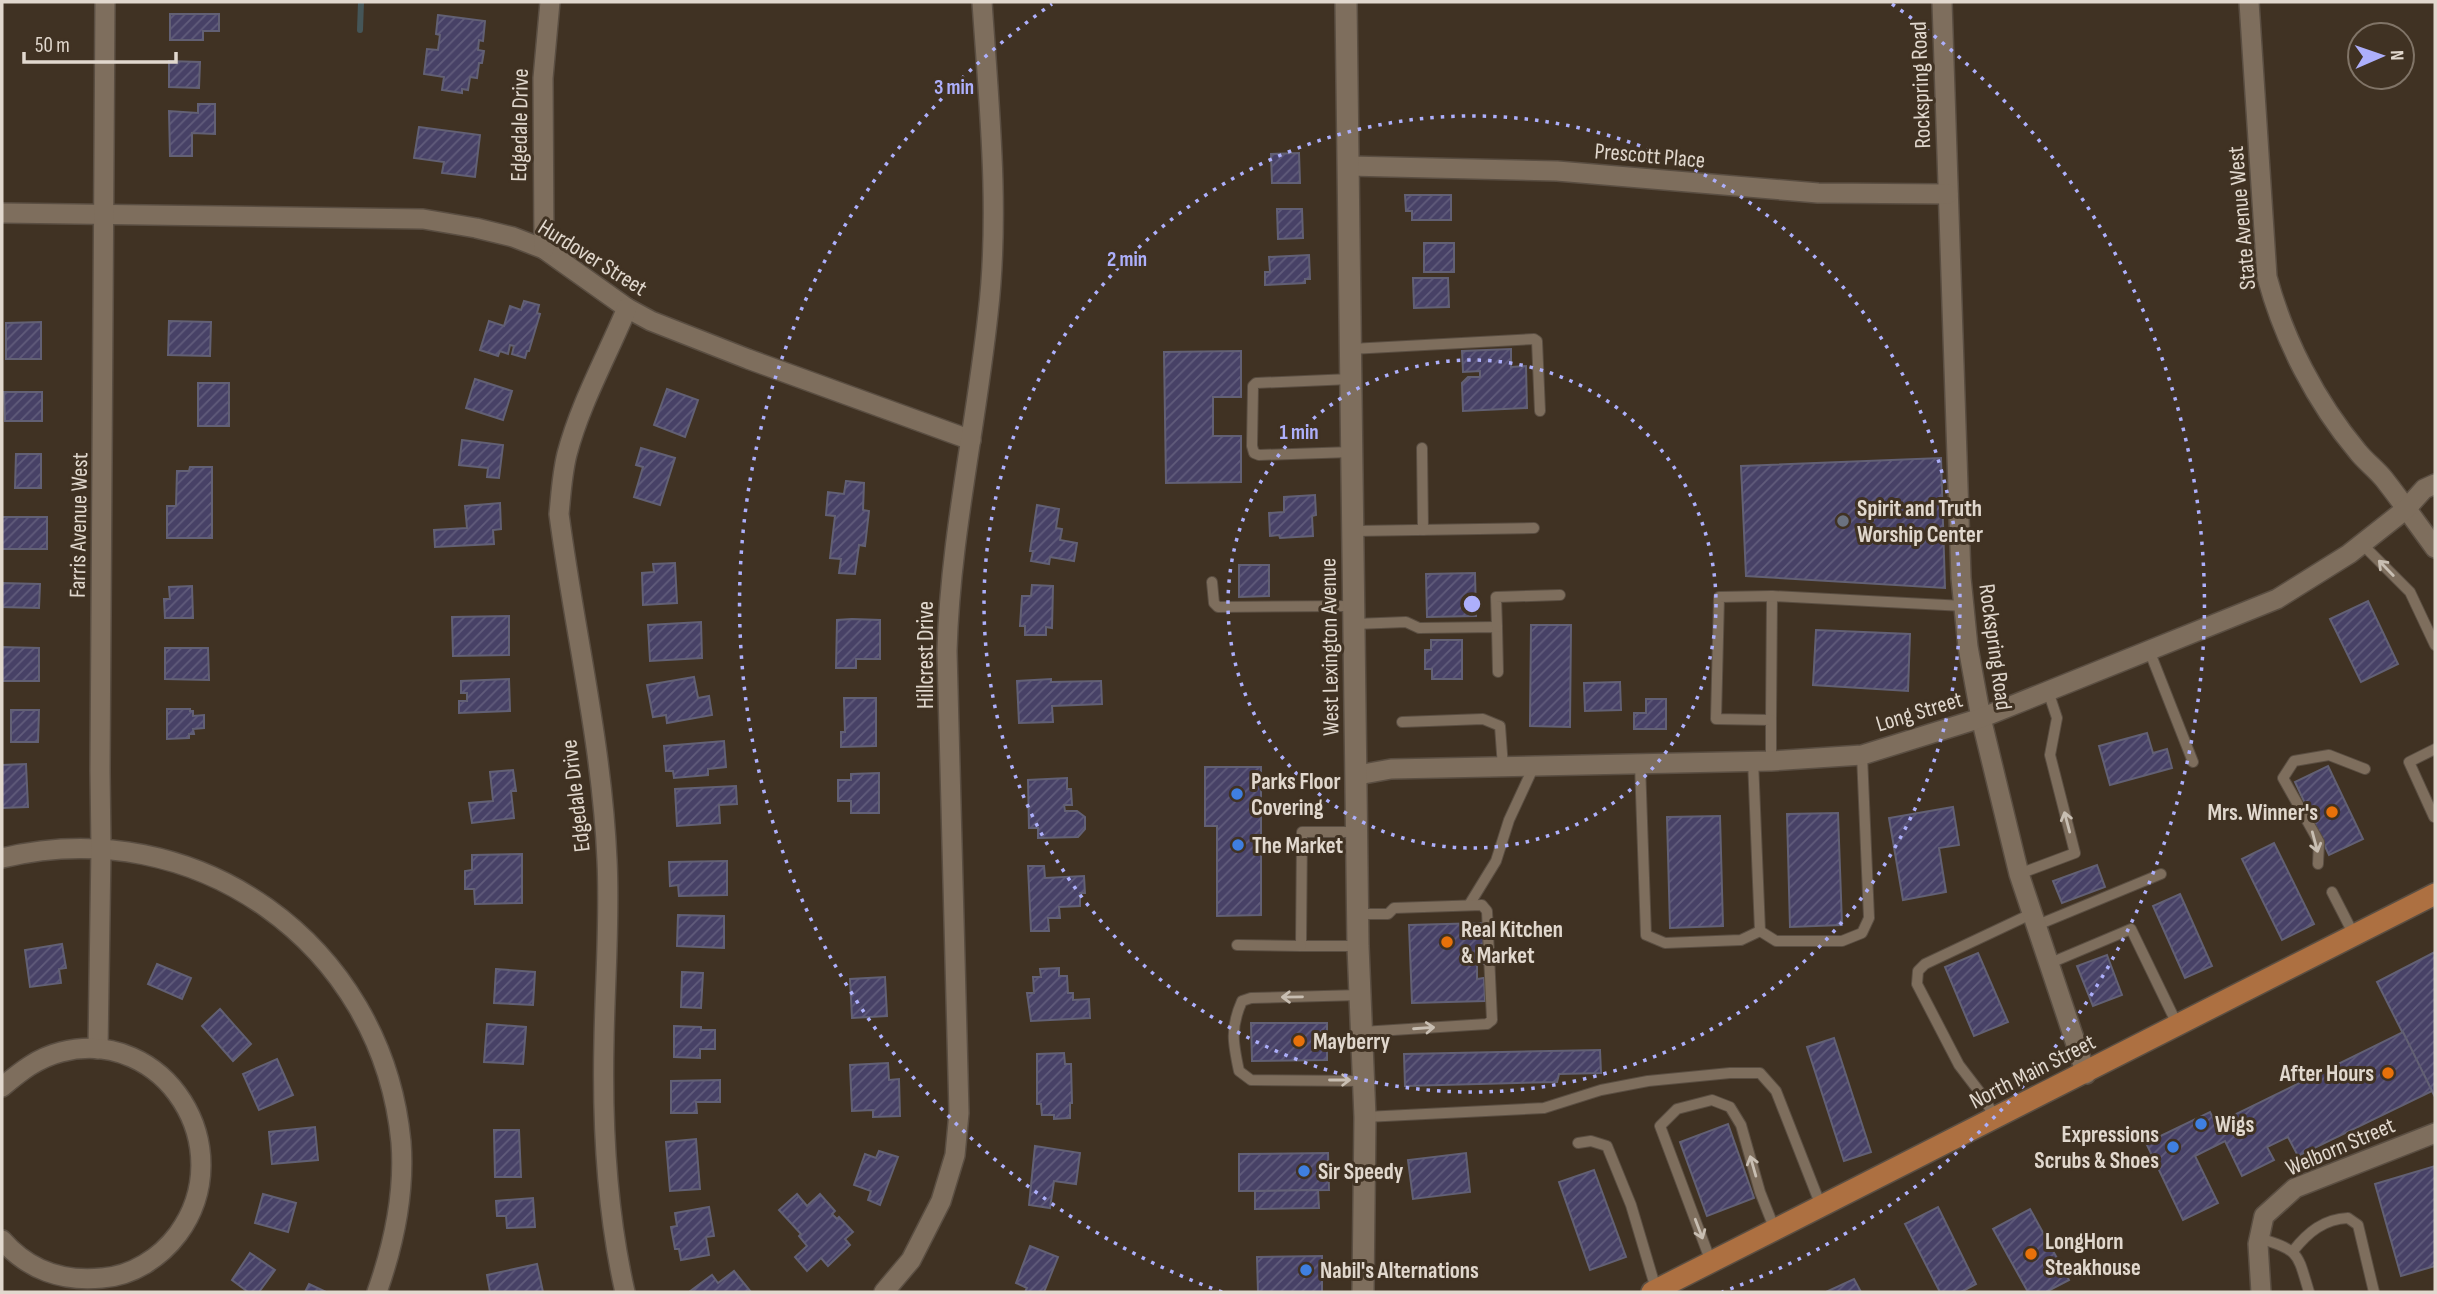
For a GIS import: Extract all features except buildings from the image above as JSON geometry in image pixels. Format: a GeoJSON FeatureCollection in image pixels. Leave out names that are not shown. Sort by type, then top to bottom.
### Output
{"type":"FeatureCollection","features":[{"type":"Feature","properties":{"kind":"main road","name":"North Main Street"},"geometry":{"type":"LineString","coordinates":[[1654,1291],[2435,894]]}},
{"type":"Feature","properties":{"kind":"street","name":"Farris Avenue West"},"geometry":{"type":"LineString","coordinates":[[98,1049],[105,2]]}},
{"type":"Feature","properties":{"kind":"street","name":"Edgedale Drive"},"geometry":{"type":"LineString","coordinates":[[544,249],[542,78],[550,2]]}},
{"type":"Feature","properties":{"kind":"street","name":"Hillcrest Drive"},"geometry":{"type":"LineString","coordinates":[[884,1292],[911,1260],[941,1201],[955,1155],[959,1113],[948,625],[955,546],[989,313],[992,160],[982,2]]}},
{"type":"Feature","properties":{"kind":"street","name":"West Lexington Avenue"},"geometry":{"type":"LineString","coordinates":[[1346,2],[1358,914],[1365,1117],[1363,1292]]}},
{"type":"Feature","properties":{"kind":"street","name":"Rockspring Road"},"geometry":{"type":"LineString","coordinates":[[1942,2],[1964,606],[1968,647],[1981,718],[2019,874],[2085,1074]]}},
{"type":"Feature","properties":{"kind":"street","name":"State Avenue West"},"geometry":{"type":"LineString","coordinates":[[2249,2],[2267,277],[2273,299],[2301,367],[2333,419],[2358,452],[2383,477],[2435,548]]}},
{"type":"Feature","properties":{"kind":"street","name":"Prescott Place"},"geometry":{"type":"LineString","coordinates":[[1349,166],[1557,171],[1818,193],[1948,194]]}},
{"type":"Feature","properties":{"kind":"street","name":"Hurdover Street"},"geometry":{"type":"LineString","coordinates":[[2,213],[423,219],[476,228],[513,237],[544,249],[627,308],[678,333],[971,440]]}},
{"type":"Feature","properties":{"kind":"street","name":"Edgedale Drive"},"geometry":{"type":"LineString","coordinates":[[625,1292],[616,1254],[607,1186],[603,1109],[608,925],[604,808],[559,514],[567,454],[578,421],[627,308]]}},
{"type":"Feature","properties":{"kind":"street","name":"Long Street"},"geometry":{"type":"LineString","coordinates":[[1357,775],[1391,769],[1762,761],[1862,755],[1981,718],[2277,599],[2362,544],[2406,509],[2424,489],[2435,484]]}},
{"type":"Feature","properties":{"kind":"street"},"geometry":{"type":"LineString","coordinates":[[2,858],[52,849],[101,848],[176,862],[212,875],[246,893],[277,914],[306,939],[331,968],[372,1032],[386,1068],[395,1105],[401,1143],[398,1219],[377,1292]]}},
{"type":"Feature","properties":{"kind":"street"},"geometry":{"type":"LineString","coordinates":[[2,1087],[27,1066],[61,1052],[98,1049],[129,1056],[157,1073],[180,1096],[195,1125],[202,1157],[200,1189],[188,1220],[169,1246],[143,1266],[82,1286],[45,1272],[13,1254],[2,1240]]}},
{"type":"Feature","properties":{"kind":"street","name":"Welborn Street"},"geometry":{"type":"LineString","coordinates":[[2260,1292],[2259,1238],[2264,1216],[2295,1188],[2435,1133]]}},
{"type":"Feature","properties":{"kind":"lane"},"geometry":{"type":"LineString","coordinates":[[1352,349],[1534,339],[1537,341],[1541,411]]}},
{"type":"Feature","properties":{"kind":"lane"},"geometry":{"type":"LineString","coordinates":[[1352,379],[1255,383],[1252,446],[1254,453],[1259,455],[1353,452]]}},
{"type":"Feature","properties":{"kind":"lane"},"geometry":{"type":"LineString","coordinates":[[1422,448],[1423,530]]}},
{"type":"Feature","properties":{"kind":"lane"},"geometry":{"type":"LineString","coordinates":[[1354,531],[1534,528]]}},
{"type":"Feature","properties":{"kind":"lane"},"geometry":{"type":"LineString","coordinates":[[2362,544],[2410,592],[2435,645]]}},
{"type":"Feature","properties":{"kind":"lane"},"geometry":{"type":"LineString","coordinates":[[1212,582],[1214,603],[1218,607],[1355,615],[1406,622],[1419,628],[1497,627]]}},
{"type":"Feature","properties":{"kind":"lane"},"geometry":{"type":"LineString","coordinates":[[1499,672],[1496,597],[1560,595]]}},
{"type":"Feature","properties":{"kind":"lane"},"geometry":{"type":"LineString","coordinates":[[1771,720],[1716,719],[1718,597],[1772,596],[1964,606]]}},
{"type":"Feature","properties":{"kind":"lane"},"geometry":{"type":"LineString","coordinates":[[1760,931],[1762,761],[1771,720],[1772,596]]}},
{"type":"Feature","properties":{"kind":"lane"},"geometry":{"type":"LineString","coordinates":[[2149,650],[2193,762]]}},
{"type":"Feature","properties":{"kind":"lane"},"geometry":{"type":"LineString","coordinates":[[2019,874],[2076,853],[2050,755],[2057,718],[2048,691]]}},
{"type":"Feature","properties":{"kind":"lane"},"geometry":{"type":"LineString","coordinates":[[1402,722],[1483,719],[1500,726],[1503,767]]}},
{"type":"Feature","properties":{"kind":"lane"},"geometry":{"type":"LineString","coordinates":[[2434,817],[2409,762],[2435,749]]}},
{"type":"Feature","properties":{"kind":"lane"},"geometry":{"type":"LineString","coordinates":[[1760,931],[1776,941],[1842,941],[1862,933],[1869,918],[1862,755]]}},
{"type":"Feature","properties":{"kind":"lane"},"geometry":{"type":"LineString","coordinates":[[2318,864],[2319,842],[2283,778],[2294,761],[2329,755],[2365,769]]}},
{"type":"Feature","properties":{"kind":"lane"},"geometry":{"type":"LineString","coordinates":[[1640,764],[1646,935],[1665,943],[1741,940],[1760,931]]}},
{"type":"Feature","properties":{"kind":"lane"},"geometry":{"type":"LineString","coordinates":[[1469,905],[1496,861],[1509,820],[1534,766]]}},
{"type":"Feature","properties":{"kind":"lane"},"geometry":{"type":"LineString","coordinates":[[1301,946],[1302,832],[1358,832]]}},
{"type":"Feature","properties":{"kind":"lane"},"geometry":{"type":"LineString","coordinates":[[1995,1119],[1985,1099],[1959,1065],[1917,984],[1918,971],[1925,964],[2033,920],[2161,874]]}},
{"type":"Feature","properties":{"kind":"lane"},"geometry":{"type":"LineString","coordinates":[[2332,892],[2355,935]]}},
{"type":"Feature","properties":{"kind":"lane"},"geometry":{"type":"LineString","coordinates":[[1358,914],[1388,914],[1394,908],[1482,905],[1487,911],[1492,1020],[1487,1024],[1362,1032]]}},
{"type":"Feature","properties":{"kind":"lane"},"geometry":{"type":"LineString","coordinates":[[2048,964],[2131,929],[2178,1026]]}},
{"type":"Feature","properties":{"kind":"lane"},"geometry":{"type":"LineString","coordinates":[[1237,945],[1359,946]]}},
{"type":"Feature","properties":{"kind":"lane"},"geometry":{"type":"LineString","coordinates":[[1360,995],[1251,998],[1242,1001],[1234,1017],[1233,1040],[1239,1071],[1251,1080],[1364,1080]]}},
{"type":"Feature","properties":{"kind":"lane"},"geometry":{"type":"LineString","coordinates":[[1365,1117],[1544,1108],[1601,1090],[1648,1080],[1760,1073],[1776,1091],[1821,1207]]}},
{"type":"Feature","properties":{"kind":"lane"},"geometry":{"type":"LineString","coordinates":[[1711,1262],[1660,1126],[1676,1110],[1712,1100],[1730,1107],[1741,1125],[1760,1192],[1775,1230]]}},
{"type":"Feature","properties":{"kind":"lane"},"geometry":{"type":"LineString","coordinates":[[1578,1143],[1591,1140],[1607,1146],[1631,1205],[1654,1291]]}},
{"type":"Feature","properties":{"kind":"lane"},"geometry":{"type":"LineString","coordinates":[[2293,1251],[2308,1233],[2334,1219],[2348,1217],[2358,1225],[2374,1292]]}},
{"type":"Feature","properties":{"kind":"lane"},"geometry":{"type":"LineString","coordinates":[[2259,1238],[2288,1247],[2298,1256],[2309,1292]]}},
{"type":"Feature","properties":{"kind":"waterway"},"geometry":{"type":"LineString","coordinates":[[360,30],[361,2]]}},
{"type":"Feature","properties":{"kind":"place","name":"Spirit and Truth Worship Center"},"geometry":{"type":"Point","coordinates":[1843,521]}},
{"type":"Feature","properties":{"kind":"place","name":"Parks Floor Covering"},"geometry":{"type":"Point","coordinates":[1237,794]}},
{"type":"Feature","properties":{"kind":"place","name":"Mrs. Winner's"},"geometry":{"type":"Point","coordinates":[2332,812]}},
{"type":"Feature","properties":{"kind":"place","name":"The Market"},"geometry":{"type":"Point","coordinates":[1238,845]}},
{"type":"Feature","properties":{"kind":"place","name":"Real Kitchen & Market"},"geometry":{"type":"Point","coordinates":[1447,942]}},
{"type":"Feature","properties":{"kind":"place","name":"Mayberry"},"geometry":{"type":"Point","coordinates":[1299,1041]}},
{"type":"Feature","properties":{"kind":"place","name":"After Hours"},"geometry":{"type":"Point","coordinates":[2388,1073]}},
{"type":"Feature","properties":{"kind":"place","name":"Wigs"},"geometry":{"type":"Point","coordinates":[2201,1124]}},
{"type":"Feature","properties":{"kind":"place","name":"Expressions Scrubs & Shoes"},"geometry":{"type":"Point","coordinates":[2173,1147]}},
{"type":"Feature","properties":{"kind":"place","name":"Sir Speedy"},"geometry":{"type":"Point","coordinates":[1304,1171]}},
{"type":"Feature","properties":{"kind":"place","name":"LongHorn Steakhouse"},"geometry":{"type":"Point","coordinates":[2031,1254]}},
{"type":"Feature","properties":{"kind":"place","name":"Nabil's Alternations"},"geometry":{"type":"Point","coordinates":[1306,1270]}}]}
